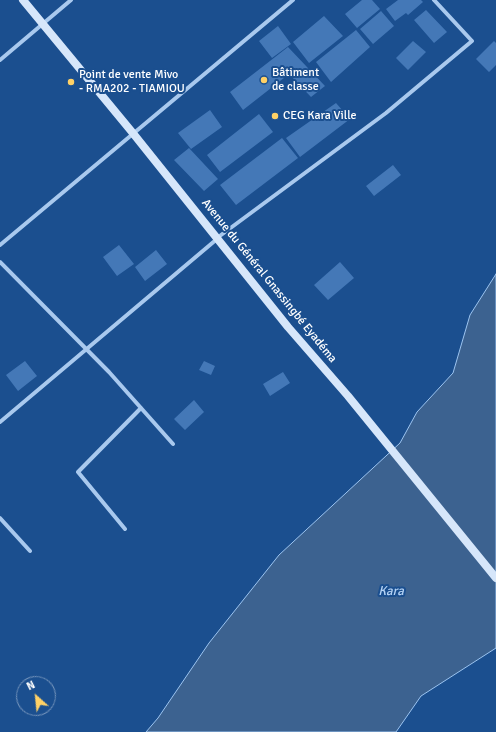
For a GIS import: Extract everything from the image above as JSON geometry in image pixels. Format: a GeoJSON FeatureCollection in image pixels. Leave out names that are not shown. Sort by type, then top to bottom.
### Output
{"type":"FeatureCollection","features":[{"type":"Feature","properties":{"kind":"main road","name":"Avenue du Général Gnassingbé Eyadéma"},"geometry":{"type":"LineString","coordinates":[[23,0],[132,132],[288,327],[348,396],[496,578]]}},
{"type":"Feature","properties":{"kind":"street"},"geometry":{"type":"LineString","coordinates":[[0,60],[71,0]]}},
{"type":"Feature","properties":{"kind":"street"},"geometry":{"type":"LineString","coordinates":[[0,245],[132,132],[293,0]]}},
{"type":"Feature","properties":{"kind":"street"},"geometry":{"type":"LineString","coordinates":[[0,422],[217,239],[386,112],[472,41],[434,0]]}},
{"type":"Feature","properties":{"kind":"street"},"geometry":{"type":"LineString","coordinates":[[0,262],[109,372],[173,444]]}},
{"type":"Feature","properties":{"kind":"street"},"geometry":{"type":"LineString","coordinates":[[125,529],[78,472],[141,408]]}},
{"type":"Feature","properties":{"kind":"street"},"geometry":{"type":"LineString","coordinates":[[0,518],[30,551]]}},
{"type":"Feature","properties":{"kind":"water","name":"Kara"},"geometry":{"type":"Polygon","coordinates":[[[496,274],[496,648],[421,696],[396,732],[146,732],[158,718],[209,643],[279,555],[400,443],[417,412],[453,373],[470,315],[496,274]]]}},
{"type":"Feature","properties":{"kind":"building"},"geometry":{"type":"Polygon","coordinates":[[[362,0],[372,0],[380,9],[357,28],[345,14],[362,0]]]}},
{"type":"Feature","properties":{"kind":"building"},"geometry":{"type":"Polygon","coordinates":[[[398,0],[421,0],[423,2],[408,15],[406,13],[395,21],[386,9],[398,0]]]}},
{"type":"Feature","properties":{"kind":"building"},"geometry":{"type":"Polygon","coordinates":[[[426,10],[447,32],[434,43],[414,20],[426,10]]]}},
{"type":"Feature","properties":{"kind":"building"},"geometry":{"type":"Polygon","coordinates":[[[381,11],[394,26],[373,44],[360,29],[381,11]]]}},
{"type":"Feature","properties":{"kind":"building"},"geometry":{"type":"Polygon","coordinates":[[[324,16],[343,36],[309,63],[293,42],[324,16]]]}},
{"type":"Feature","properties":{"kind":"building"},"geometry":{"type":"Polygon","coordinates":[[[278,26],[291,44],[272,58],[259,41],[278,26]]]}},
{"type":"Feature","properties":{"kind":"building"},"geometry":{"type":"Polygon","coordinates":[[[356,30],[370,47],[331,82],[316,62],[356,30]]]}},
{"type":"Feature","properties":{"kind":"building"},"geometry":{"type":"Polygon","coordinates":[[[413,41],[426,52],[408,70],[396,58],[413,41]]]}},
{"type":"Feature","properties":{"kind":"building"},"geometry":{"type":"Polygon","coordinates":[[[494,41],[496,43],[496,65],[489,72],[476,59],[494,41]]]}},
{"type":"Feature","properties":{"kind":"building","name":"Bâtiment de classe"},"geometry":{"type":"Polygon","coordinates":[[[288,47],[325,86],[311,97],[289,74],[243,110],[230,92],[288,47]]]}},
{"type":"Feature","properties":{"kind":"building"},"geometry":{"type":"Polygon","coordinates":[[[336,103],[350,119],[300,157],[286,138],[336,103]]]}},
{"type":"Feature","properties":{"kind":"building"},"geometry":{"type":"Polygon","coordinates":[[[210,110],[222,127],[191,149],[178,133],[210,110]]]}},
{"type":"Feature","properties":{"kind":"building","name":"Bâtiment de classe"},"geometry":{"type":"Polygon","coordinates":[[[259,114],[273,132],[220,172],[207,155],[259,114]]]}},
{"type":"Feature","properties":{"kind":"building"},"geometry":{"type":"Polygon","coordinates":[[[282,138],[298,158],[236,205],[220,185],[282,138]]]}},
{"type":"Feature","properties":{"kind":"building"},"geometry":{"type":"Polygon","coordinates":[[[189,148],[218,179],[204,191],[174,160],[189,148]]]}},
{"type":"Feature","properties":{"kind":"building"},"geometry":{"type":"Polygon","coordinates":[[[393,165],[401,175],[374,196],[366,186],[393,165]]]}},
{"type":"Feature","properties":{"kind":"building"},"geometry":{"type":"Polygon","coordinates":[[[119,245],[134,264],[117,276],[103,257],[119,245]]]}},
{"type":"Feature","properties":{"kind":"building"},"geometry":{"type":"Polygon","coordinates":[[[156,250],[167,264],[145,281],[135,267],[156,250]]]}},
{"type":"Feature","properties":{"kind":"building"},"geometry":{"type":"Polygon","coordinates":[[[340,262],[354,278],[328,300],[314,285],[340,262]]]}},
{"type":"Feature","properties":{"kind":"building"},"geometry":{"type":"Polygon","coordinates":[[[25,361],[37,376],[18,391],[6,375],[25,361]]]}},
{"type":"Feature","properties":{"kind":"building"},"geometry":{"type":"Polygon","coordinates":[[[204,361],[215,366],[211,375],[199,370],[204,361]]]}},
{"type":"Feature","properties":{"kind":"building"},"geometry":{"type":"Polygon","coordinates":[[[283,372],[290,383],[270,396],[263,384],[283,372]]]}},
{"type":"Feature","properties":{"kind":"building"},"geometry":{"type":"Polygon","coordinates":[[[194,400],[204,412],[185,430],[174,419],[194,400]]]}},
{"type":"Feature","properties":{"kind":"place","name":"Bâtiment de classe"},"geometry":{"type":"Point","coordinates":[264,80]}},
{"type":"Feature","properties":{"kind":"place","name":"Point de vente Mivo - RMA202 - TIAMIOU"},"geometry":{"type":"Point","coordinates":[71,82]}},
{"type":"Feature","properties":{"kind":"place","name":"CEG Kara Ville"},"geometry":{"type":"Point","coordinates":[275,116]}}]}
